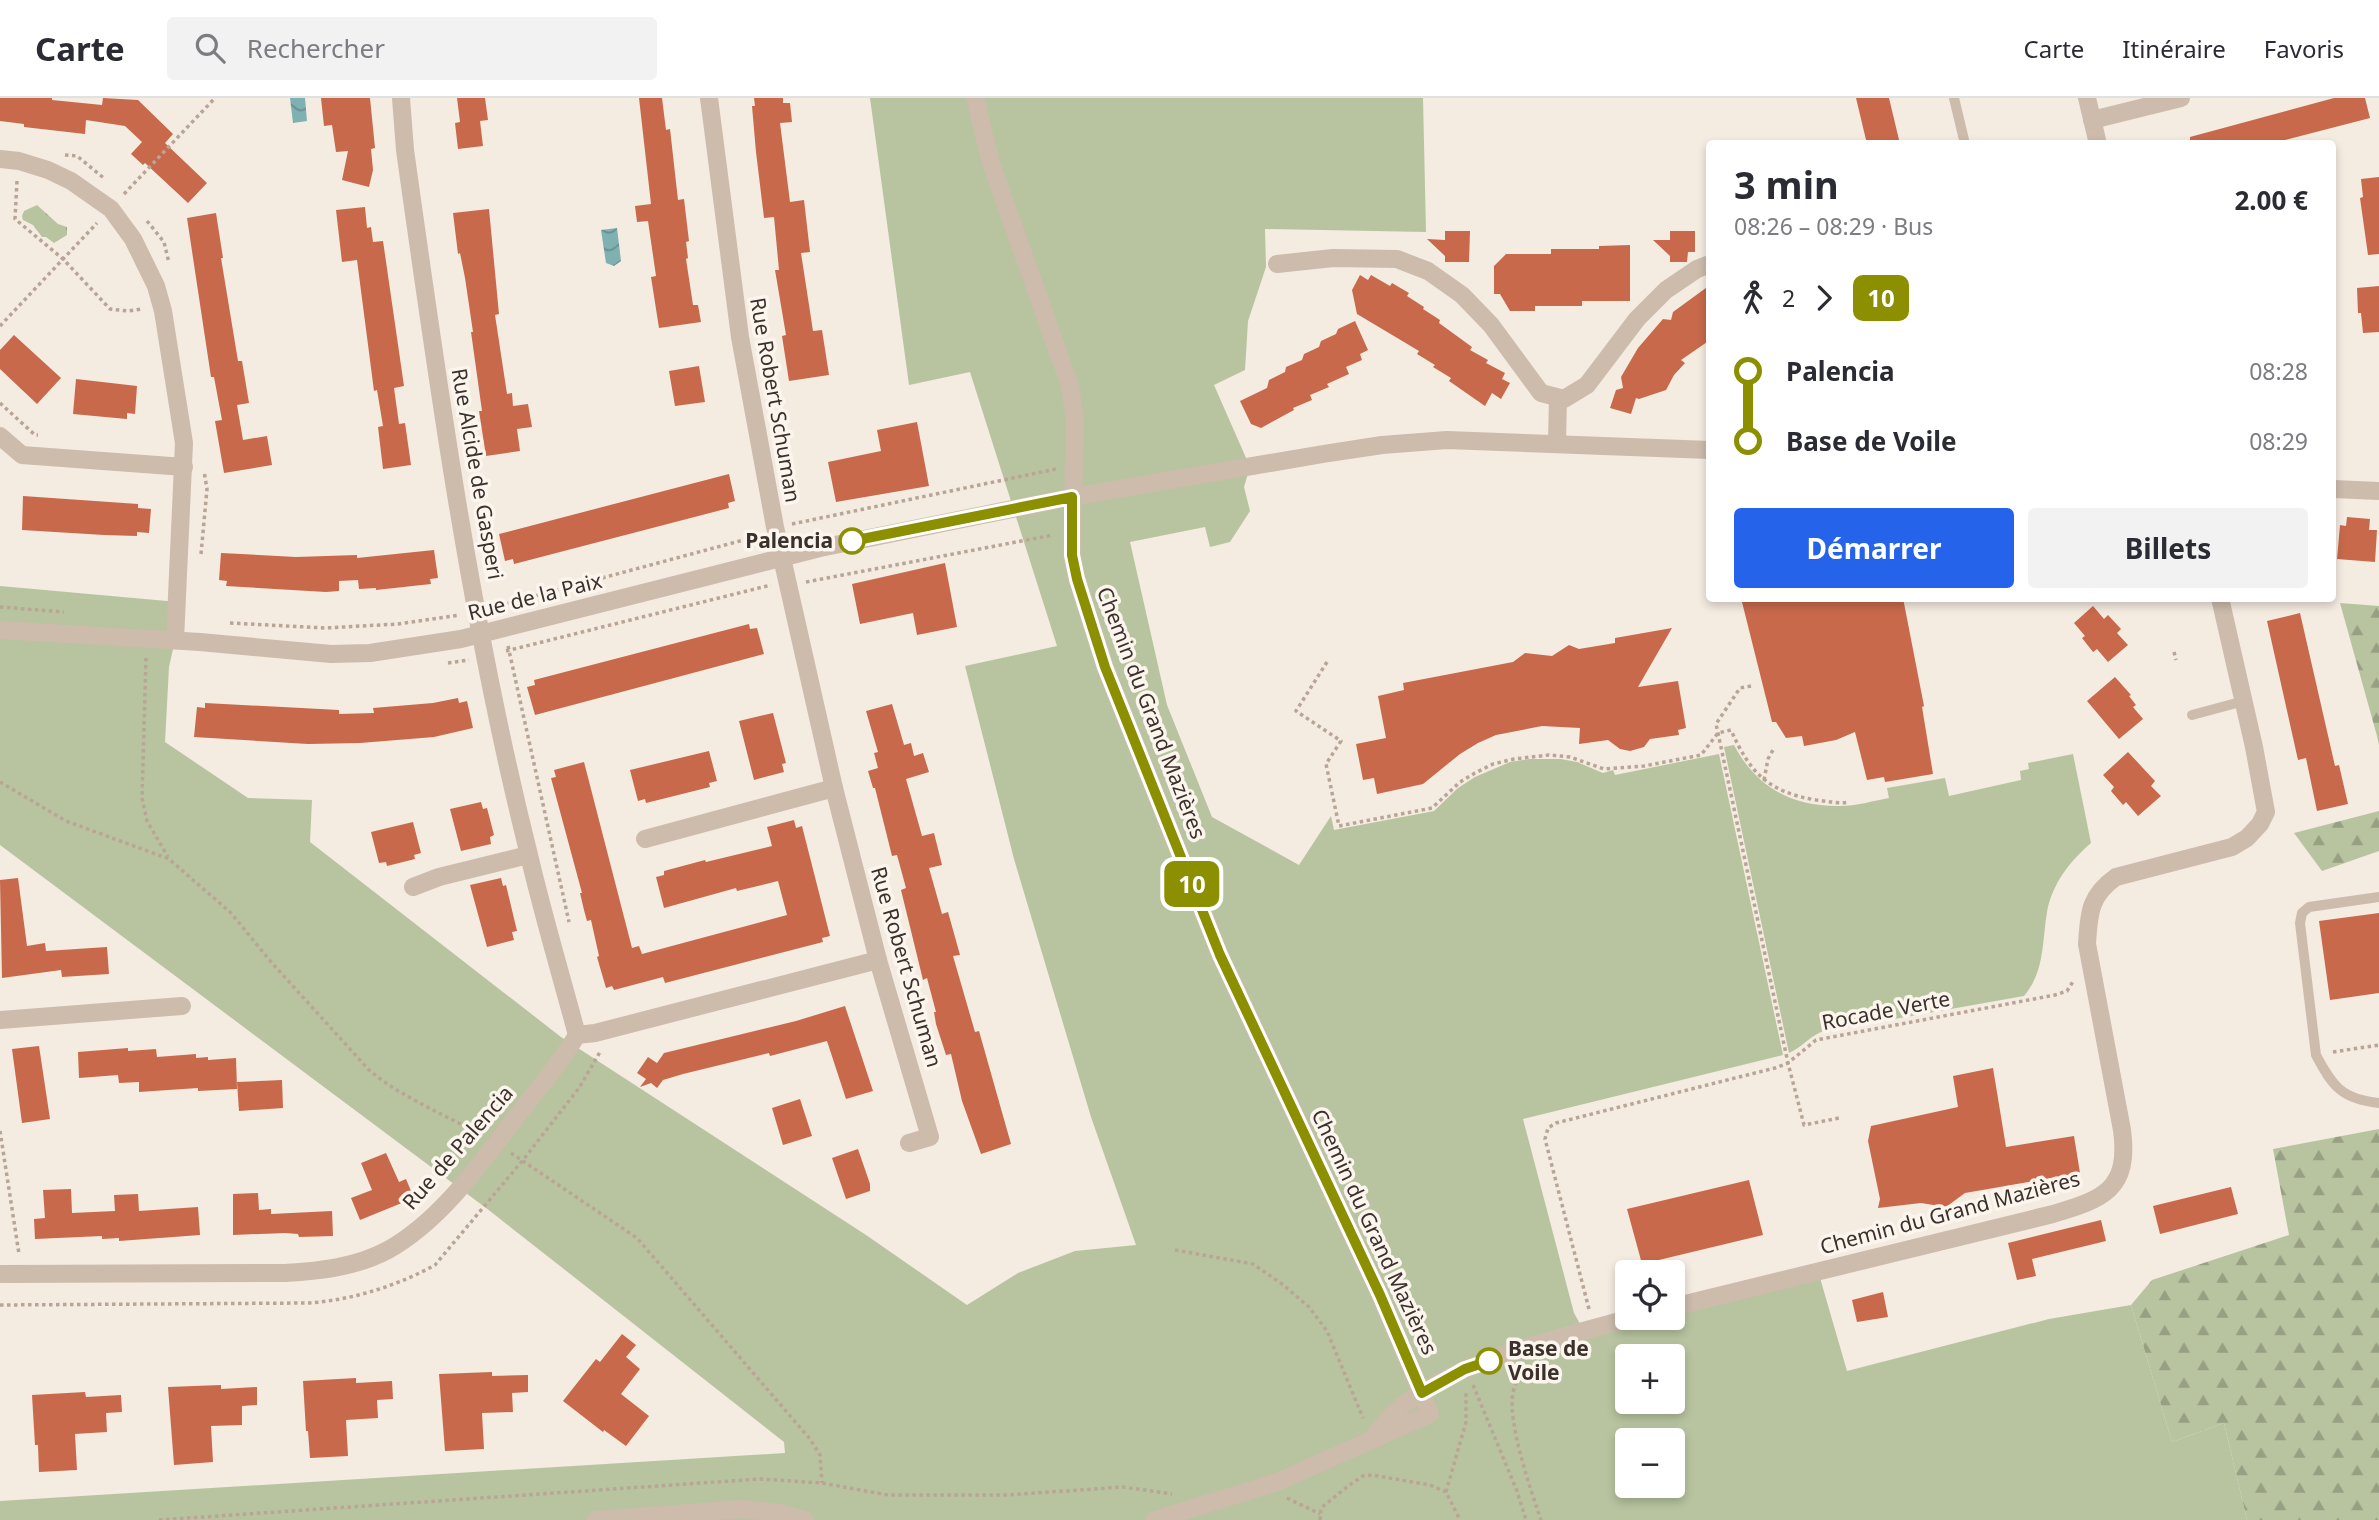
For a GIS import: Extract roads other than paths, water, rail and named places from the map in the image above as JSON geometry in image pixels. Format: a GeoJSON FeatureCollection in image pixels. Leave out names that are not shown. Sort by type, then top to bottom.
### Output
{"type":"FeatureCollection","features":[{"type":"Feature","properties":{"kind":"street","name":"Rue Alcide de Gasperi"},"geometry":{"type":"LineString","coordinates":[[401,98],[405,150],[436,371],[482,634],[528,855],[586,1034]]}},
{"type":"Feature","properties":{"kind":"street","name":"Rue Robert Schuman"},"geometry":{"type":"LineString","coordinates":[[709,98],[740,337],[775,527],[834,788],[878,960],[930,1137],[909,1143]]}},
{"type":"Feature","properties":{"kind":"street","name":"Chemin du Grand Mazières"},"geometry":{"type":"LineString","coordinates":[[975,98],[991,163],[1070,386],[1075,420],[1072,555],[1105,667],[1220,955],[1380,1295],[1422,1393],[1465,1369],[1615,1322]]}},
{"type":"Feature","properties":{"kind":"street"},"geometry":{"type":"LineString","coordinates":[[2087,98],[2097,140]]}},
{"type":"Feature","properties":{"kind":"street"},"geometry":{"type":"LineString","coordinates":[[2092,120],[2181,98]]}},
{"type":"Feature","properties":{"kind":"street"},"geometry":{"type":"LineString","coordinates":[[0,159],[19,161],[71,181],[111,209],[134,239],[156,286],[182,422],[184,467],[175,640]]}},
{"type":"Feature","properties":{"kind":"street"},"geometry":{"type":"LineString","coordinates":[[1277,264],[1333,258],[1386,258],[1397,259],[1428,271],[1462,295],[1491,325],[1541,393],[1564,399],[1587,385],[1637,319],[1666,290],[1706,266]]}},
{"type":"Feature","properties":{"kind":"street"},"geometry":{"type":"LineString","coordinates":[[1557,443],[1558,398]]}},
{"type":"Feature","properties":{"kind":"street"},"geometry":{"type":"LineString","coordinates":[[0,436],[22,455],[184,467]]}},
{"type":"Feature","properties":{"kind":"street","name":"Rue de la Paix"},"geometry":{"type":"LineString","coordinates":[[0,630],[175,640],[331,654],[370,653],[482,634],[782,557],[1072,497],[1382,445],[1447,440],[1706,450]]}},
{"type":"Feature","properties":{"kind":"street"},"geometry":{"type":"LineString","coordinates":[[2336,489],[2379,491]]}},
{"type":"Feature","properties":{"kind":"street","name":"Chemin du Grand Mazières"},"geometry":{"type":"LineString","coordinates":[[1685,1304],[2053,1214],[2089,1203],[2108,1191],[2119,1176],[2125,1152],[2087,944],[2089,914],[2099,892],[2116,877],[2232,847],[2247,838],[2260,824],[2266,812],[2221,602]]}},
{"type":"Feature","properties":{"kind":"street"},"geometry":{"type":"LineString","coordinates":[[645,839],[834,788]]}},
{"type":"Feature","properties":{"kind":"street"},"geometry":{"type":"LineString","coordinates":[[413,887],[439,877],[528,855]]}},
{"type":"Feature","properties":{"kind":"street"},"geometry":{"type":"LineString","coordinates":[[586,1034],[878,960]]}},
{"type":"Feature","properties":{"kind":"street"},"geometry":{"type":"LineString","coordinates":[[0,1020],[182,1006]]}},
{"type":"Feature","properties":{"kind":"street","name":"Rue de Palencia"},"geometry":{"type":"LineString","coordinates":[[0,1274],[319,1271],[351,1265],[386,1251],[427,1223],[496,1144],[567,1052],[586,1034]]}},
{"type":"Feature","properties":{"kind":"street"},"geometry":{"type":"LineString","coordinates":[[1155,1520],[1277,1482],[1398,1430],[1430,1414],[1422,1393]]}},
{"type":"Feature","properties":{"kind":"street"},"geometry":{"type":"LineString","coordinates":[[596,1520],[742,1510],[779,1513],[805,1520]]}},
{"type":"Feature","properties":{"kind":"lane"},"geometry":{"type":"LineString","coordinates":[[1954,98],[1964,140]]}},
{"type":"Feature","properties":{"kind":"lane"},"geometry":{"type":"LineString","coordinates":[[2192,715],[2244,701]]}},
{"type":"Feature","properties":{"kind":"lane"},"geometry":{"type":"LineString","coordinates":[[2379,897],[2309,907],[2302,913],[2300,923],[2316,1055],[2337,1087],[2351,1098],[2379,1103]]}},
{"type":"Feature","properties":{"kind":"water"},"geometry":{"type":"Polygon","coordinates":[[[290,98],[305,98],[307,121],[293,123],[290,98]]]}},
{"type":"Feature","properties":{"kind":"water"},"geometry":{"type":"Polygon","coordinates":[[[617,228],[621,261],[614,266],[606,263],[601,230],[617,228]]]}},
{"type":"Feature","properties":{"kind":"place","name":"Palencia"},"geometry":{"type":"Point","coordinates":[852,541]}},
{"type":"Feature","properties":{"kind":"place","name":"Base de Voile"},"geometry":{"type":"Point","coordinates":[1489,1361]}}]}
